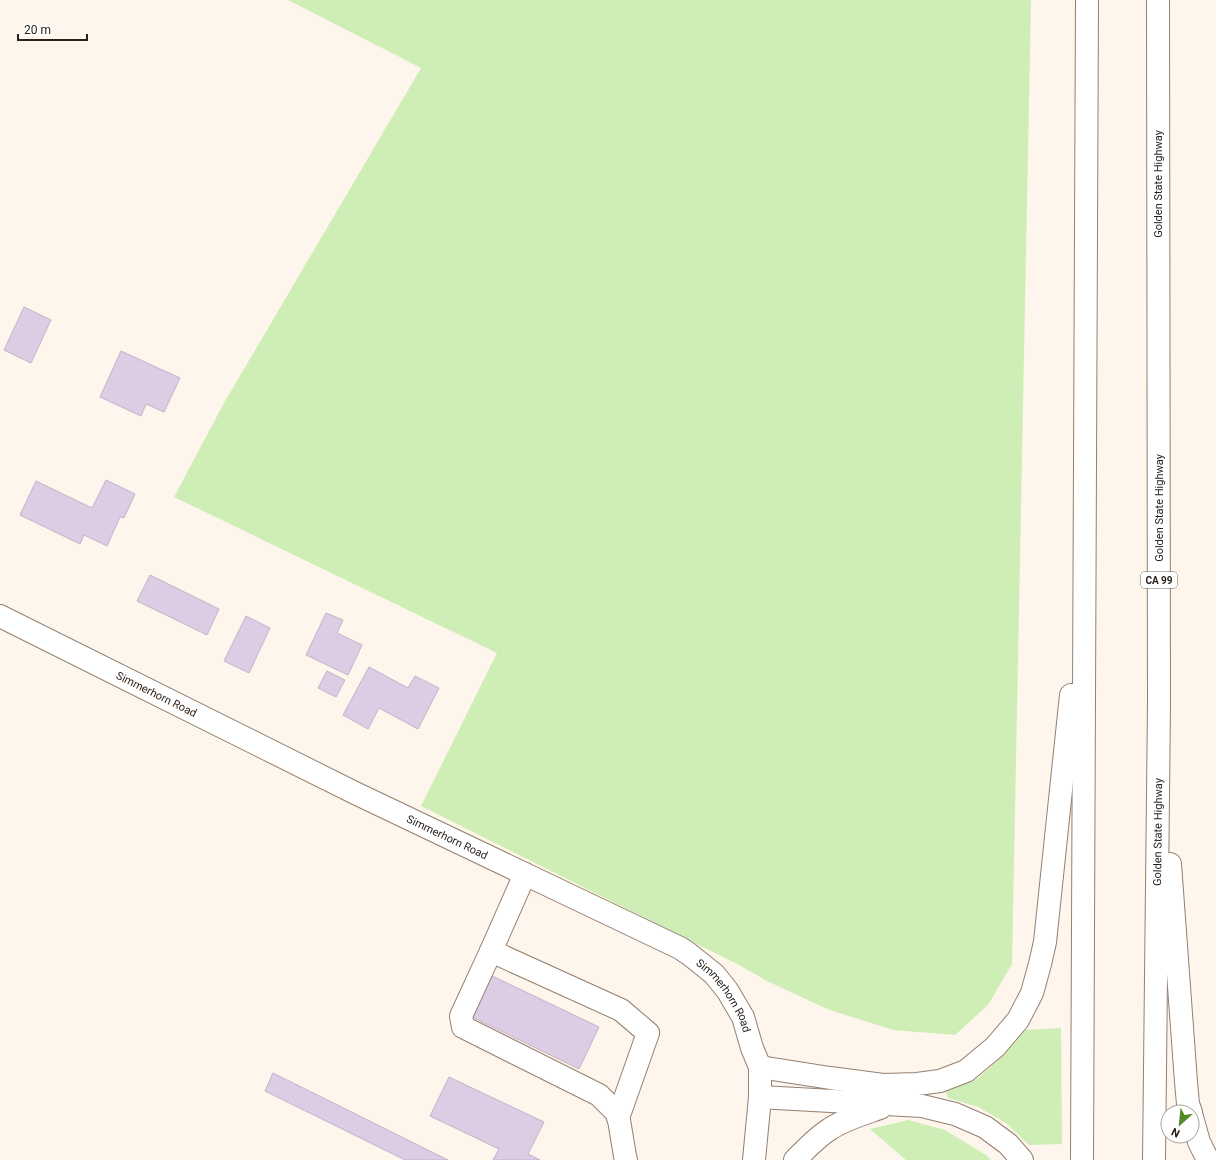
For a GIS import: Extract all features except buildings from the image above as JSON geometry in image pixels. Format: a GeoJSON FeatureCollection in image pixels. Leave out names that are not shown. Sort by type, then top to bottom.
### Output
{"type":"FeatureCollection","features":[{"type":"Feature","properties":{"kind":"main road"},"geometry":{"type":"LineString","coordinates":[[1082,1160],[1087,0]]}},
{"type":"Feature","properties":{"kind":"main road","name":"Golden State Highway"},"geometry":{"type":"LineString","coordinates":[[1154,1160],[1159,704],[1158,0]]}},
{"type":"Feature","properties":{"kind":"main road"},"geometry":{"type":"LineString","coordinates":[[760,1067],[883,1085],[917,1084],[940,1081],[966,1071],[995,1047],[1018,1020],[1032,993],[1045,942],[1084,577]]}},
{"type":"Feature","properties":{"kind":"main road","name":"Simmerhorn Road"},"geometry":{"type":"LineString","coordinates":[[0,616],[346,788],[680,948],[714,974],[727,990],[743,1017],[752,1048],[760,1067],[760,1097],[754,1160]]}},
{"type":"Feature","properties":{"kind":"main road"},"geometry":{"type":"LineString","coordinates":[[1159,704],[1188,1104]]}},
{"type":"Feature","properties":{"kind":"main road"},"geometry":{"type":"LineString","coordinates":[[525,874],[461,1016],[463,1027],[600,1095],[618,1114],[626,1160]]}},
{"type":"Feature","properties":{"kind":"main road"},"geometry":{"type":"LineString","coordinates":[[491,951],[621,1010],[648,1033],[618,1118]]}},
{"type":"Feature","properties":{"kind":"main road"},"geometry":{"type":"LineString","coordinates":[[760,1097],[922,1106],[956,1114],[985,1127],[1008,1144],[1022,1160]]}},
{"type":"Feature","properties":{"kind":"main road"},"geometry":{"type":"LineString","coordinates":[[795,1160],[811,1144],[831,1128],[888,1104]]}},
{"type":"Feature","properties":{"kind":"main road"},"geometry":{"type":"LineString","coordinates":[[1200,1144],[1208,1160]]}},
{"type":"Feature","properties":{"kind":"green space"},"geometry":{"type":"Polygon","coordinates":[[[288,0],[1031,0],[1012,964],[988,1005],[955,1035],[893,1030],[827,1009],[767,981],[739,965],[421,806],[497,653],[174,497],[224,403],[421,68],[288,0]]]}},
{"type":"Feature","properties":{"kind":"green space"},"geometry":{"type":"Polygon","coordinates":[[[1061,1028],[1062,1144],[1029,1145],[1006,1123],[978,1107],[948,1098],[946,1092],[978,1078],[1001,1058],[1025,1030],[1061,1028]]]}},
{"type":"Feature","properties":{"kind":"green space"},"geometry":{"type":"Polygon","coordinates":[[[908,1120],[945,1130],[986,1155],[991,1160],[906,1160],[870,1129],[908,1120]]]}}]}
